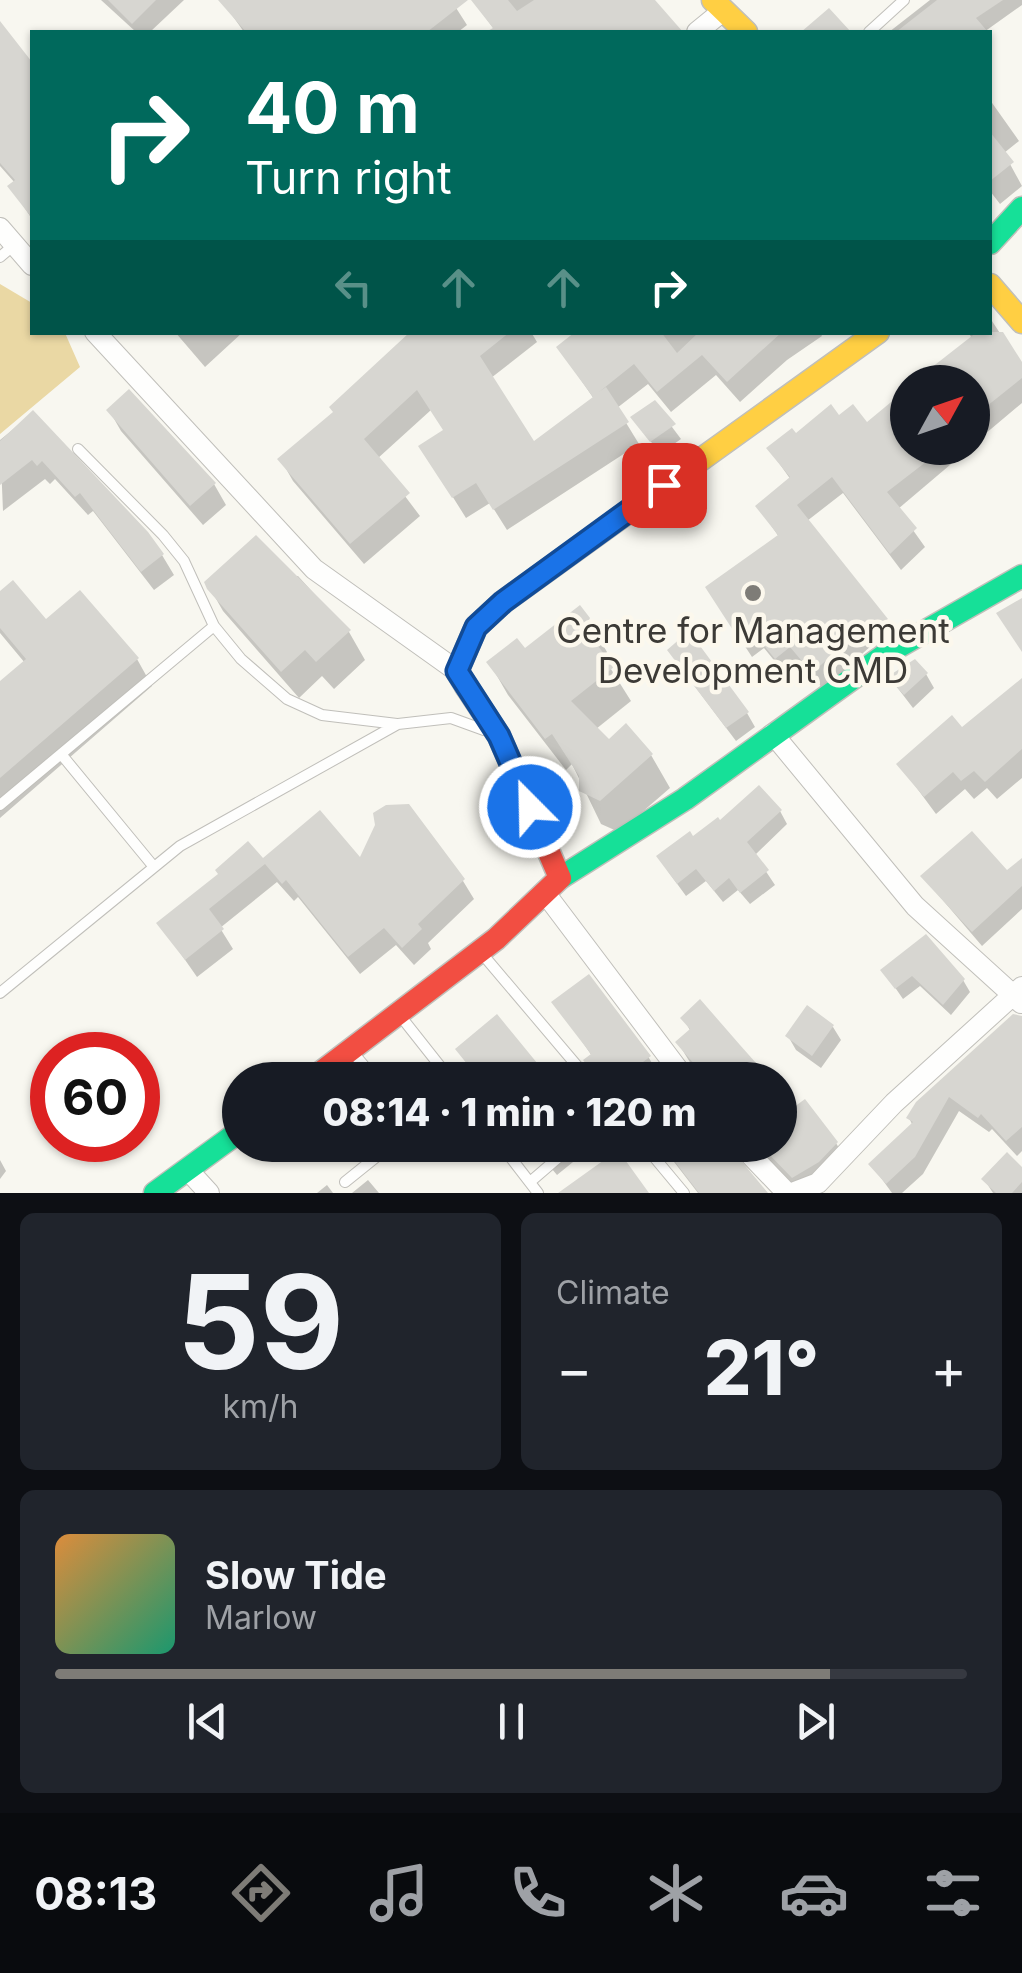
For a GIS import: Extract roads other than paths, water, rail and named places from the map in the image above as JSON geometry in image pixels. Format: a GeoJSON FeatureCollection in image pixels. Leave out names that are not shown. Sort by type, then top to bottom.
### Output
{"type":"FeatureCollection","features":[{"type":"Feature","properties":{"kind":"main road"},"geometry":{"type":"LineString","coordinates":[[719,5],[744,30]]}},
{"type":"Feature","properties":{"kind":"main road"},"geometry":{"type":"LineString","coordinates":[[992,241],[1022,208]]}},
{"type":"Feature","properties":{"kind":"main road"},"geometry":{"type":"LineString","coordinates":[[992,258],[1022,240]]}},
{"type":"Feature","properties":{"kind":"main road"},"geometry":{"type":"LineString","coordinates":[[992,287],[1022,322]]}},
{"type":"Feature","properties":{"kind":"main road"},"geometry":{"type":"LineString","coordinates":[[553,886],[499,736],[457,671],[476,627],[503,602],[874,335]]}},
{"type":"Feature","properties":{"kind":"main road"},"geometry":{"type":"LineString","coordinates":[[335,1062],[480,952],[553,886],[685,799],[889,652],[1022,576]]}},
{"type":"Feature","properties":{"kind":"main road"},"geometry":{"type":"LineString","coordinates":[[154,1193],[222,1144]]}},
{"type":"Feature","properties":{"kind":"street"},"geometry":{"type":"LineString","coordinates":[[699,30],[719,5]]}},
{"type":"Feature","properties":{"kind":"street"},"geometry":{"type":"LineString","coordinates":[[0,228],[7,251],[30,264]]}},
{"type":"Feature","properties":{"kind":"street"},"geometry":{"type":"LineString","coordinates":[[98,335],[314,569],[457,671]]}},
{"type":"Feature","properties":{"kind":"street"},"geometry":{"type":"LineString","coordinates":[[757,1162],[789,1193],[818,1183],[894,1104],[1019,995],[914,906],[773,734]]}},
{"type":"Feature","properties":{"kind":"street"},"geometry":{"type":"LineString","coordinates":[[553,886],[670,1060]]}},
{"type":"Feature","properties":{"kind":"street"},"geometry":{"type":"LineString","coordinates":[[187,1169],[209,1193]]}},
{"type":"Feature","properties":{"kind":"lane"},"geometry":{"type":"LineString","coordinates":[[872,30],[904,0]]}},
{"type":"Feature","properties":{"kind":"lane"},"geometry":{"type":"LineString","coordinates":[[78,449],[184,560],[214,626],[242,659],[288,699],[322,715],[398,724],[451,718],[499,736]]}},
{"type":"Feature","properties":{"kind":"lane"},"geometry":{"type":"LineString","coordinates":[[0,806],[214,626]]}},
{"type":"Feature","properties":{"kind":"lane"},"geometry":{"type":"LineString","coordinates":[[0,993],[180,846],[398,724]]}},
{"type":"Feature","properties":{"kind":"lane"},"geometry":{"type":"LineString","coordinates":[[61,754],[154,867]]}},
{"type":"Feature","properties":{"kind":"lane"},"geometry":{"type":"LineString","coordinates":[[480,952],[574,1062]]}},
{"type":"Feature","properties":{"kind":"lane"},"geometry":{"type":"LineString","coordinates":[[399,1014],[436,1062]]}},
{"type":"Feature","properties":{"kind":"lane"},"geometry":{"type":"LineString","coordinates":[[351,1051],[360,1062]]}},
{"type":"Feature","properties":{"kind":"lane"},"geometry":{"type":"LineString","coordinates":[[345,1182],[370,1162]]}},
{"type":"Feature","properties":{"kind":"lane"},"geometry":{"type":"LineString","coordinates":[[514,1162],[538,1193]]}},
{"type":"Feature","properties":{"kind":"lane"},"geometry":{"type":"LineString","coordinates":[[530,1182],[553,1162]]}},
{"type":"Feature","properties":{"kind":"lane"},"geometry":{"type":"LineString","coordinates":[[658,1162],[684,1193]]}},
{"type":"Feature","properties":{"kind":"place","name":"Centre for Management Development CMD"},"geometry":{"type":"Point","coordinates":[753,593]}}]}
